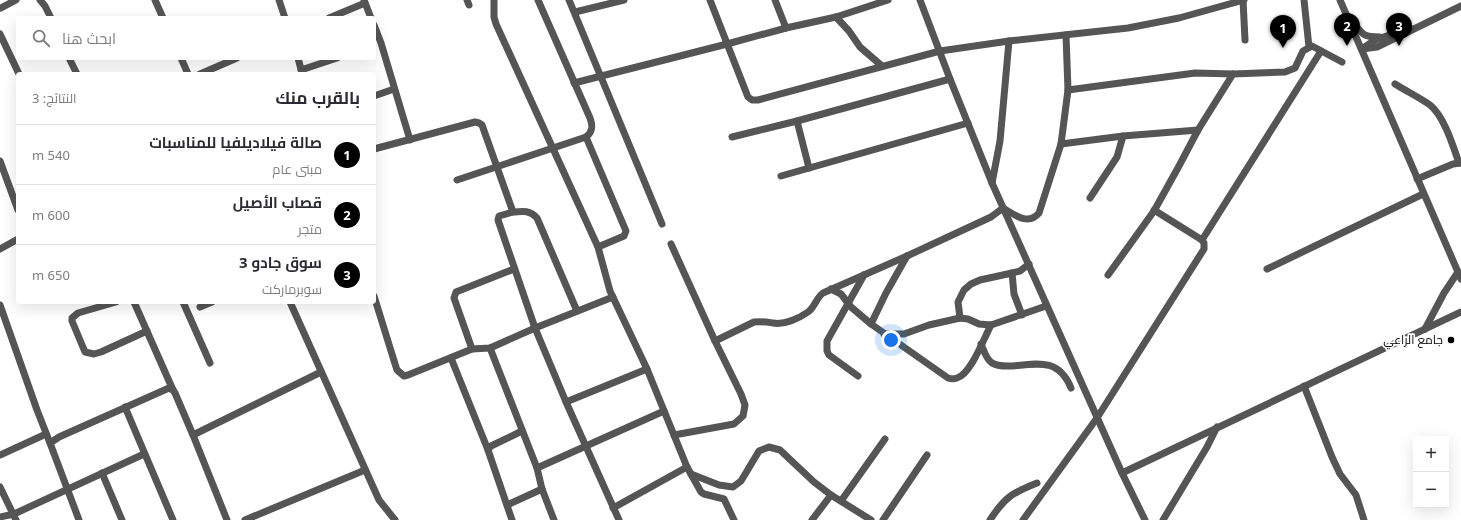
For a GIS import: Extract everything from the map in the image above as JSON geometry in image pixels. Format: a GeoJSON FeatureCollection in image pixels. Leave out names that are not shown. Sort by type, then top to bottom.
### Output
{"type":"FeatureCollection","features":[{"type":"Feature","properties":{"kind":"street"},"geometry":{"type":"LineString","coordinates":[[1,8],[15,0]]}},
{"type":"Feature","properties":{"kind":"street"},"geometry":{"type":"LineString","coordinates":[[40,0],[50,16]]}},
{"type":"Feature","properties":{"kind":"street"},"geometry":{"type":"LineString","coordinates":[[156,0],[162,16]]}},
{"type":"Feature","properties":{"kind":"street"},"geometry":{"type":"LineString","coordinates":[[279,0],[284,16]]}},
{"type":"Feature","properties":{"kind":"street"},"geometry":{"type":"LineString","coordinates":[[494,0],[494,17],[496,24],[598,247],[607,283],[647,369],[691,474],[703,494],[724,499],[734,520]]}},
{"type":"Feature","properties":{"kind":"street"},"geometry":{"type":"LineString","coordinates":[[457,180],[586,137],[591,132],[592,124],[538,0]]}},
{"type":"Feature","properties":{"kind":"street"},"geometry":{"type":"LineString","coordinates":[[569,0],[662,224]]}},
{"type":"Feature","properties":{"kind":"street"},"geometry":{"type":"LineString","coordinates":[[575,12],[624,0]]}},
{"type":"Feature","properties":{"kind":"street"},"geometry":{"type":"LineString","coordinates":[[710,0],[748,97],[752,100],[758,100],[940,51],[1009,41],[1142,26],[1179,18],[1244,0],[1245,40]]}},
{"type":"Feature","properties":{"kind":"street"},"geometry":{"type":"LineString","coordinates":[[775,0],[786,28]]}},
{"type":"Feature","properties":{"kind":"street"},"geometry":{"type":"LineString","coordinates":[[574,83],[836,16],[888,0]]}},
{"type":"Feature","properties":{"kind":"street"},"geometry":{"type":"LineString","coordinates":[[920,0],[992,183],[1122,473],[1146,520]]}},
{"type":"Feature","properties":{"kind":"street"},"geometry":{"type":"LineString","coordinates":[[1304,0],[1309,47]]}},
{"type":"Feature","properties":{"kind":"street"},"geometry":{"type":"LineString","coordinates":[[1340,0],[1461,279]]}},
{"type":"Feature","properties":{"kind":"street"},"geometry":{"type":"LineString","coordinates":[[333,16],[364,2],[370,16]]}},
{"type":"Feature","properties":{"kind":"street"},"geometry":{"type":"LineString","coordinates":[[1362,49],[1377,47],[1461,6]]}},
{"type":"Feature","properties":{"kind":"street"},"geometry":{"type":"LineString","coordinates":[[1345,11],[1363,35],[1369,37],[1384,37]]}},
{"type":"Feature","properties":{"kind":"street"},"geometry":{"type":"LineString","coordinates":[[836,16],[860,47],[882,66]]}},
{"type":"Feature","properties":{"kind":"street"},"geometry":{"type":"LineString","coordinates":[[1362,49],[1372,42],[1384,37],[1422,25]]}},
{"type":"Feature","properties":{"kind":"street"},"geometry":{"type":"LineString","coordinates":[[376,30],[410,140]]}},
{"type":"Feature","properties":{"kind":"street"},"geometry":{"type":"LineString","coordinates":[[0,34],[18,72]]}},
{"type":"Feature","properties":{"kind":"street"},"geometry":{"type":"LineString","coordinates":[[1004,208],[1025,220],[1029,220],[1039,213],[1062,144],[1068,90],[1066,35]]}},
{"type":"Feature","properties":{"kind":"street"},"geometry":{"type":"LineString","coordinates":[[992,183],[1000,141],[1009,41]]}},
{"type":"Feature","properties":{"kind":"street"},"geometry":{"type":"LineString","coordinates":[[376,45],[381,43]]}},
{"type":"Feature","properties":{"kind":"street"},"geometry":{"type":"LineString","coordinates":[[1068,90],[1189,74],[1233,74],[1289,71],[1295,68],[1303,51],[1312,46],[1342,62]]}},
{"type":"Feature","properties":{"kind":"street"},"geometry":{"type":"LineString","coordinates":[[1202,240],[1321,51]]}},
{"type":"Feature","properties":{"kind":"street"},"geometry":{"type":"LineString","coordinates":[[70,60],[76,72]]}},
{"type":"Feature","properties":{"kind":"street"},"geometry":{"type":"LineString","coordinates":[[182,60],[187,72]]}},
{"type":"Feature","properties":{"kind":"street"},"geometry":{"type":"LineString","coordinates":[[205,72],[232,60]]}},
{"type":"Feature","properties":{"kind":"street"},"geometry":{"type":"LineString","coordinates":[[299,60],[302,72],[332,60]]}},
{"type":"Feature","properties":{"kind":"street"},"geometry":{"type":"LineString","coordinates":[[1108,275],[1154,210],[1198,130],[1233,74]]}},
{"type":"Feature","properties":{"kind":"street"},"geometry":{"type":"LineString","coordinates":[[732,137],[797,121],[950,79]]}},
{"type":"Feature","properties":{"kind":"street"},"geometry":{"type":"LineString","coordinates":[[1395,84],[1430,106],[1436,112],[1452,142],[1460,163],[1417,179]]}},
{"type":"Feature","properties":{"kind":"street"},"geometry":{"type":"LineString","coordinates":[[376,95],[394,89]]}},
{"type":"Feature","properties":{"kind":"street"},"geometry":{"type":"LineString","coordinates":[[797,121],[810,168]]}},
{"type":"Feature","properties":{"kind":"street"},"geometry":{"type":"LineString","coordinates":[[376,148],[474,122],[479,123],[484,128],[496,167],[513,212]]}},
{"type":"Feature","properties":{"kind":"street"},"geometry":{"type":"LineString","coordinates":[[781,176],[968,123]]}},
{"type":"Feature","properties":{"kind":"street"},"geometry":{"type":"LineString","coordinates":[[1062,144],[1123,136],[1198,130]]}},
{"type":"Feature","properties":{"kind":"street"},"geometry":{"type":"LineString","coordinates":[[1090,198],[1117,157],[1123,136]]}},
{"type":"Feature","properties":{"kind":"street"},"geometry":{"type":"LineString","coordinates":[[586,137],[626,233],[622,237],[598,247]]}},
{"type":"Feature","properties":{"kind":"street"},"geometry":{"type":"LineString","coordinates":[[0,161],[16,205]]}},
{"type":"Feature","properties":{"kind":"street"},"geometry":{"type":"LineString","coordinates":[[1267,269],[1424,194]]}},
{"type":"Feature","properties":{"kind":"street"},"geometry":{"type":"LineString","coordinates":[[715,341],[754,322],[760,321],[781,323],[790,321],[809,312],[820,295],[831,289],[985,220],[1004,208]]}},
{"type":"Feature","properties":{"kind":"street"},"geometry":{"type":"LineString","coordinates":[[1023,520],[1097,418],[1204,249],[1204,243],[1202,240],[1154,210]]}},
{"type":"Feature","properties":{"kind":"street"},"geometry":{"type":"LineString","coordinates":[[577,311],[533,214],[527,211],[513,212],[499,216],[498,220],[535,328],[566,402],[619,520]]}},
{"type":"Feature","properties":{"kind":"street"},"geometry":{"type":"LineString","coordinates":[[0,249],[16,241]]}},
{"type":"Feature","properties":{"kind":"street"},"geometry":{"type":"LineString","coordinates":[[671,244],[745,404],[743,416],[734,424],[674,435]]}},
{"type":"Feature","properties":{"kind":"street"},"geometry":{"type":"LineString","coordinates":[[871,324],[886,292],[907,256]]}},
{"type":"Feature","properties":{"kind":"street"},"geometry":{"type":"LineString","coordinates":[[960,318],[958,302],[964,290],[971,284],[980,280],[1020,271],[1029,264]]}},
{"type":"Feature","properties":{"kind":"street"},"geometry":{"type":"LineString","coordinates":[[472,349],[454,298],[456,292],[514,269]]}},
{"type":"Feature","properties":{"kind":"street"},"geometry":{"type":"LineString","coordinates":[[1425,329],[1440,299],[1458,272]]}},
{"type":"Feature","properties":{"kind":"street"},"geometry":{"type":"LineString","coordinates":[[1012,273],[1014,294],[1022,315]]}},
{"type":"Feature","properties":{"kind":"street"},"geometry":{"type":"LineString","coordinates":[[858,376],[829,354],[827,351],[827,341],[864,275]]}},
{"type":"Feature","properties":{"kind":"street"},"geometry":{"type":"LineString","coordinates":[[831,289],[841,294],[851,307],[884,334],[948,378],[957,378],[964,374],[970,367],[991,325]]}},
{"type":"Feature","properties":{"kind":"street"},"geometry":{"type":"LineString","coordinates":[[376,302],[396,367],[404,376],[472,349],[490,348],[535,328],[613,297]]}},
{"type":"Feature","properties":{"kind":"street"},"geometry":{"type":"LineString","coordinates":[[109,304],[78,313],[72,318],[85,352],[94,354],[101,352],[147,331]]}},
{"type":"Feature","properties":{"kind":"street"},"geometry":{"type":"LineString","coordinates":[[135,304],[193,435],[227,520]]}},
{"type":"Feature","properties":{"kind":"street"},"geometry":{"type":"LineString","coordinates":[[183,304],[210,363]]}},
{"type":"Feature","properties":{"kind":"street"},"geometry":{"type":"LineString","coordinates":[[200,307],[207,304]]}},
{"type":"Feature","properties":{"kind":"street"},"geometry":{"type":"LineString","coordinates":[[291,304],[379,500],[395,520]]}},
{"type":"Feature","properties":{"kind":"street"},"geometry":{"type":"LineString","coordinates":[[0,305],[46,434],[79,520]]}},
{"type":"Feature","properties":{"kind":"street"},"geometry":{"type":"LineString","coordinates":[[884,334],[904,334],[929,325],[960,318],[968,319],[979,324],[991,325],[1046,306]]}},
{"type":"Feature","properties":{"kind":"street"},"geometry":{"type":"LineString","coordinates":[[1122,473],[1461,312]]}},
{"type":"Feature","properties":{"kind":"street"},"geometry":{"type":"LineString","coordinates":[[981,344],[986,356],[996,365],[1007,366],[1046,364],[1054,366],[1062,372],[1071,388]]}},
{"type":"Feature","properties":{"kind":"street"},"geometry":{"type":"LineString","coordinates":[[490,348],[537,468],[542,489],[554,520]]}},
{"type":"Feature","properties":{"kind":"street"},"geometry":{"type":"LineString","coordinates":[[451,358],[488,450],[512,520]]}},
{"type":"Feature","properties":{"kind":"street"},"geometry":{"type":"LineString","coordinates":[[566,402],[647,369]]}},
{"type":"Feature","properties":{"kind":"street"},"geometry":{"type":"LineString","coordinates":[[193,435],[321,372]]}},
{"type":"Feature","properties":{"kind":"street"},"geometry":{"type":"LineString","coordinates":[[1304,386],[1332,457],[1340,474],[1356,495],[1364,520]]}},
{"type":"Feature","properties":{"kind":"street"},"geometry":{"type":"LineString","coordinates":[[50,443],[124,407],[166,389],[173,390]]}},
{"type":"Feature","properties":{"kind":"street"},"geometry":{"type":"LineString","coordinates":[[124,407],[173,520]]}},
{"type":"Feature","properties":{"kind":"street"},"geometry":{"type":"LineString","coordinates":[[537,468],[664,411]]}},
{"type":"Feature","properties":{"kind":"street"},"geometry":{"type":"LineString","coordinates":[[1162,520],[1207,447],[1217,427]]}},
{"type":"Feature","properties":{"kind":"street"},"geometry":{"type":"LineString","coordinates":[[488,450],[491,446],[522,432]]}},
{"type":"Feature","properties":{"kind":"street"},"geometry":{"type":"LineString","coordinates":[[0,455],[46,434]]}},
{"type":"Feature","properties":{"kind":"street"},"geometry":{"type":"LineString","coordinates":[[841,501],[885,439]]}},
{"type":"Feature","properties":{"kind":"street"},"geometry":{"type":"LineString","coordinates":[[691,474],[719,485],[733,488],[741,481],[759,451],[769,447],[780,450],[814,482],[831,495],[871,520]]}},
{"type":"Feature","properties":{"kind":"street"},"geometry":{"type":"LineString","coordinates":[[0,517],[15,517],[67,490],[144,454]]}},
{"type":"Feature","properties":{"kind":"street"},"geometry":{"type":"LineString","coordinates":[[883,520],[927,455]]}},
{"type":"Feature","properties":{"kind":"street"},"geometry":{"type":"LineString","coordinates":[[613,508],[688,467]]}},
{"type":"Feature","properties":{"kind":"street"},"geometry":{"type":"LineString","coordinates":[[245,520],[366,470]]}},
{"type":"Feature","properties":{"kind":"street"},"geometry":{"type":"LineString","coordinates":[[102,474],[122,520]]}},
{"type":"Feature","properties":{"kind":"street"},"geometry":{"type":"LineString","coordinates":[[990,520],[1000,504],[1006,499],[1016,492],[1037,483]]}},
{"type":"Feature","properties":{"kind":"street"},"geometry":{"type":"LineString","coordinates":[[0,488],[15,517]]}},
{"type":"Feature","properties":{"kind":"street"},"geometry":{"type":"LineString","coordinates":[[507,505],[542,489]]}},
{"type":"Feature","properties":{"kind":"street"},"geometry":{"type":"LineString","coordinates":[[812,520],[831,495]]}},
{"type":"Feature","properties":{"kind":"place","name":"قصاب الأصيل"},"geometry":{"type":"Point","coordinates":[1347,46]}},
{"type":"Feature","properties":{"kind":"place","name":"سوق جادو 3"},"geometry":{"type":"Point","coordinates":[1399,46]}},
{"type":"Feature","properties":{"kind":"place","name":"صالة فيلاديلفيا للمناسبات"},"geometry":{"type":"Point","coordinates":[1283,48]}},
{"type":"Feature","properties":{"kind":"place","name":"جامع الراعي"},"geometry":{"type":"Point","coordinates":[1451,340]}}]}
